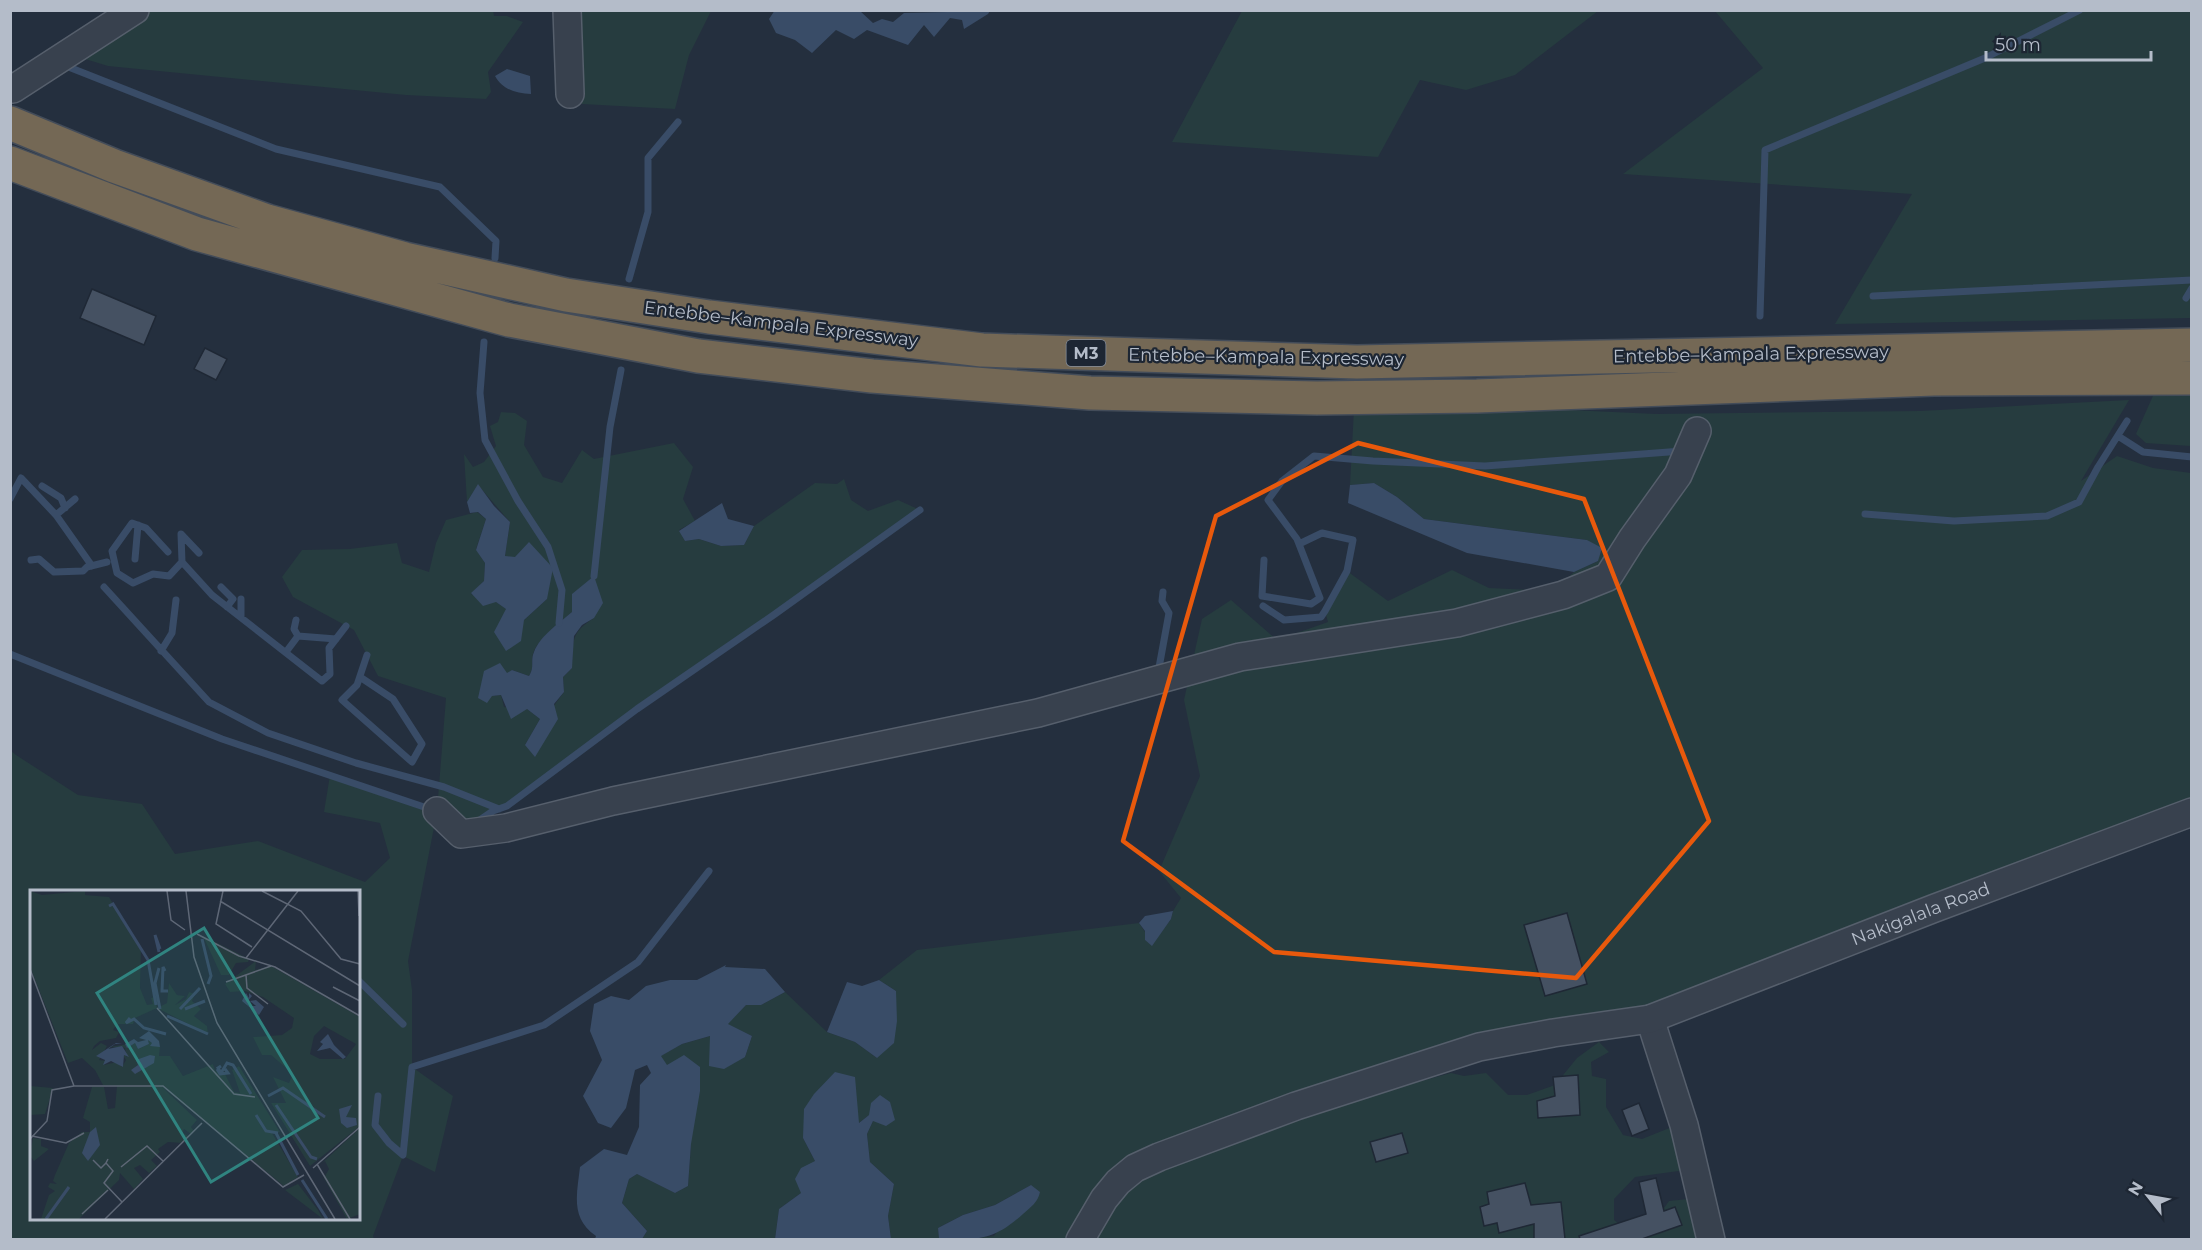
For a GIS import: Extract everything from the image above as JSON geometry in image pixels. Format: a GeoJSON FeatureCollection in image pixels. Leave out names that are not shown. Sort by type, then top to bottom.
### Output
{"type":"FeatureCollection","features":[{"type":"Feature","properties":{"kind":"highway","name":"Entebbe–Kampala Expressway"},"geometry":{"type":"LineString","coordinates":[[10,123],[114,166],[267,221],[405,259],[566,295],[709,317],[982,350],[1357,362],[2192,345]]}},
{"type":"Feature","properties":{"kind":"highway","name":"Entebbe–Kampala Expressway"},"geometry":{"type":"LineString","coordinates":[[10,163],[197,234],[509,320],[698,356],[872,376],[1090,393],[1317,398],[1477,396],[1934,379],[2192,378]]}},
{"type":"Feature","properties":{"kind":"street"},"geometry":{"type":"LineString","coordinates":[[13,89],[135,10]]}},
{"type":"Feature","properties":{"kind":"street"},"geometry":{"type":"LineString","coordinates":[[567,10],[570,94]]}},
{"type":"Feature","properties":{"kind":"street"},"geometry":{"type":"LineString","coordinates":[[437,811],[461,834],[506,828],[613,801],[1038,713],[1240,657],[1457,623],[1563,595],[1608,578],[1632,539],[1678,475],[1697,431]]}},
{"type":"Feature","properties":{"kind":"street","name":"Nakigalala Road"},"geometry":{"type":"LineString","coordinates":[[1080,1239],[1104,1199],[1118,1182],[1135,1168],[1159,1157],[1296,1106],[1479,1047],[1553,1033],[1650,1019],[1935,908],[2192,812]]}},
{"type":"Feature","properties":{"kind":"street"},"geometry":{"type":"LineString","coordinates":[[1650,1019],[1684,1125],[1711,1239]]}},
{"type":"Feature","properties":{"kind":"highlighted area"},"geometry":{"type":"Polygon","coordinates":[[[1358,443],[1584,499],[1709,821],[1576,978],[1274,952],[1123,841],[1216,516],[1358,443]]]}},
{"type":"Feature","properties":{"kind":"green space"},"geometry":{"type":"Polygon","coordinates":[[[493,10],[494,16],[507,16],[523,22],[488,72],[491,92],[486,99],[406,95],[108,66],[56,50],[121,11],[493,10]]]}},
{"type":"Feature","properties":{"kind":"green space"},"geometry":{"type":"Polygon","coordinates":[[[577,11],[711,11],[689,55],[675,109],[582,104],[577,11]]]}},
{"type":"Feature","properties":{"kind":"green space"},"geometry":{"type":"Polygon","coordinates":[[[1242,11],[1598,11],[1515,75],[1466,90],[1420,80],[1378,157],[1172,142],[1242,11]]]}},
{"type":"Feature","properties":{"kind":"green space"},"geometry":{"type":"Polygon","coordinates":[[[1715,11],[2191,11],[2191,318],[1835,324],[1912,194],[1623,174],[1763,68],[1715,11]]]}},
{"type":"Feature","properties":{"kind":"green space"},"geometry":{"type":"Polygon","coordinates":[[[2156,389],[2191,390],[2191,446],[2146,443],[2136,434],[2156,389]]]}},
{"type":"Feature","properties":{"kind":"green space"},"geometry":{"type":"Polygon","coordinates":[[[2129,400],[2081,481],[2117,456],[2153,468],[2191,473],[2191,804],[1649,1017],[1305,1100],[1120,1162],[1099,1187],[1070,1239],[968,1239],[994,1236],[1031,1185],[995,1205],[963,1215],[938,1228],[939,1239],[891,1239],[888,1216],[894,1184],[870,1162],[867,1134],[873,1121],[869,1115],[859,1123],[803,1138],[815,1161],[801,1193],[779,1209],[775,1239],[642,1239],[647,1231],[622,1203],[629,1179],[637,1174],[675,1193],[688,1186],[691,1144],[666,1065],[660,1056],[682,1044],[710,1036],[745,1057],[752,1036],[727,1024],[746,1005],[761,1005],[785,992],[827,1032],[855,1042],[877,1058],[896,991],[879,980],[917,950],[1139,923],[1145,932],[1145,940],[1152,945],[1171,919],[1181,898],[1159,871],[1200,776],[1184,700],[1202,619],[1231,600],[1277,640],[1328,622],[1325,611],[1347,571],[1388,601],[1452,570],[1489,588],[1553,591],[1574,572],[1598,561],[1587,540],[1424,519],[1397,497],[1374,483],[1350,485],[1354,409],[1526,408],[1656,414],[1920,411],[2129,400]]]}},
{"type":"Feature","properties":{"kind":"green space"},"geometry":{"type":"Polygon","coordinates":[[[501,412],[515,413],[527,421],[524,445],[543,477],[562,483],[582,450],[594,459],[674,443],[693,467],[683,499],[695,521],[679,530],[685,541],[699,539],[721,546],[744,545],[754,526],[815,483],[837,484],[844,479],[851,500],[868,511],[898,500],[920,510],[637,709],[507,806],[493,811],[475,824],[437,812],[408,961],[412,990],[412,1067],[453,1096],[435,1172],[403,1156],[373,1236],[374,1239],[11,1239],[10,750],[78,795],[142,804],[175,854],[258,841],[365,882],[390,858],[380,823],[324,812],[330,775],[437,811],[446,698],[378,676],[354,630],[293,597],[282,577],[302,550],[350,549],[397,543],[402,563],[429,572],[436,543],[446,520],[477,512],[486,519],[476,549],[485,563],[484,581],[471,594],[496,602],[524,620],[547,599],[515,558],[505,556],[510,522],[478,485],[467,502],[464,454],[473,467],[484,462],[496,446],[490,426],[498,422],[501,412]],[[572,612],[535,648],[529,676],[512,670],[492,696],[501,695],[504,707],[527,709],[540,719],[525,745],[564,692],[563,677],[572,668],[574,639],[581,628],[594,618],[572,612]]]}},
{"type":"Feature","properties":{"kind":"green space"},"geometry":{"type":"Polygon","coordinates":[[[1599,1042],[1609,1052],[1591,1062],[1592,1076],[1606,1079],[1606,1107],[1623,1135],[1642,1139],[1677,1125],[1693,1169],[1635,1177],[1614,1199],[1614,1220],[1638,1239],[1090,1240],[1130,1184],[1196,1154],[1399,1087],[1451,1073],[1464,1076],[1486,1073],[1508,1095],[1527,1095],[1555,1085],[1577,1058],[1599,1042]]]}},
{"type":"Feature","properties":{"kind":"green space"},"geometry":{"type":"Polygon","coordinates":[[[1698,1198],[1707,1239],[1642,1240],[1669,1201],[1698,1198]]]}},
{"type":"Feature","properties":{"kind":"water"},"geometry":{"type":"Polygon","coordinates":[[[775,10],[860,11],[873,23],[882,19],[893,22],[904,13],[990,11],[964,29],[962,20],[950,18],[934,37],[924,25],[908,45],[867,30],[854,39],[836,30],[812,53],[795,40],[776,33],[769,19],[775,10]]]}},
{"type":"Feature","properties":{"kind":"water"},"geometry":{"type":"Polygon","coordinates":[[[507,69],[530,76],[531,94],[515,92],[498,81],[495,76],[507,69]]]}},
{"type":"Feature","properties":{"kind":"water"},"geometry":{"type":"Polygon","coordinates":[[[1374,483],[1397,497],[1424,519],[1587,540],[1602,548],[1598,561],[1574,572],[1467,553],[1348,503],[1350,485],[1374,483]]]}},
{"type":"Feature","properties":{"kind":"water"},"geometry":{"type":"Polygon","coordinates":[[[478,484],[494,506],[510,522],[505,556],[515,557],[529,542],[553,568],[547,599],[524,620],[521,641],[506,651],[494,632],[506,609],[496,602],[483,606],[471,593],[484,581],[485,563],[476,550],[486,519],[478,512],[470,513],[467,502],[478,484]]]}},
{"type":"Feature","properties":{"kind":"water"},"geometry":{"type":"Polygon","coordinates":[[[722,503],[728,519],[754,526],[744,545],[721,546],[699,539],[685,541],[679,531],[722,503]]]}},
{"type":"Feature","properties":{"kind":"water"},"geometry":{"type":"Polygon","coordinates":[[[594,576],[603,603],[594,618],[582,625],[574,636],[572,668],[563,677],[564,692],[554,704],[558,719],[535,757],[525,745],[540,719],[527,709],[511,719],[501,695],[492,696],[487,703],[478,698],[484,671],[500,663],[507,673],[512,670],[529,676],[537,646],[550,630],[572,612],[572,594],[594,576]]]}},
{"type":"Feature","properties":{"kind":"water"},"geometry":{"type":"Polygon","coordinates":[[[1173,911],[1171,919],[1152,946],[1145,940],[1145,931],[1139,923],[1145,916],[1173,911]]]}},
{"type":"Feature","properties":{"kind":"water"},"geometry":{"type":"Polygon","coordinates":[[[726,965],[725,967],[765,969],[785,992],[761,1005],[746,1005],[728,1024],[752,1036],[745,1057],[724,1069],[709,1066],[710,1036],[682,1044],[661,1056],[667,1065],[684,1055],[700,1067],[700,1091],[691,1144],[688,1186],[675,1193],[637,1174],[629,1179],[622,1203],[647,1231],[642,1239],[595,1239],[596,1236],[582,1221],[577,1205],[580,1167],[604,1149],[627,1155],[639,1127],[640,1085],[651,1073],[647,1065],[635,1070],[626,1108],[611,1128],[598,1123],[583,1096],[602,1060],[590,1031],[594,1004],[611,996],[629,1000],[646,986],[670,980],[697,980],[726,965]]]}},
{"type":"Feature","properties":{"kind":"water"},"geometry":{"type":"Polygon","coordinates":[[[879,980],[896,991],[897,1021],[894,1043],[877,1058],[855,1042],[827,1032],[847,982],[862,986],[879,980]]]}},
{"type":"Feature","properties":{"kind":"water"},"geometry":{"type":"Polygon","coordinates":[[[835,1072],[855,1077],[859,1123],[869,1115],[871,1103],[880,1095],[890,1102],[895,1120],[886,1126],[873,1121],[867,1134],[870,1162],[894,1184],[888,1216],[891,1239],[775,1239],[779,1209],[801,1193],[795,1179],[801,1168],[815,1161],[803,1138],[804,1109],[814,1094],[835,1072]]]}},
{"type":"Feature","properties":{"kind":"water"},"geometry":{"type":"Polygon","coordinates":[[[1031,1185],[1040,1192],[1036,1202],[1003,1229],[975,1239],[939,1239],[938,1228],[963,1215],[995,1205],[1031,1185]]]}},
{"type":"Feature","properties":{"kind":"building"},"geometry":{"type":"Polygon","coordinates":[[[92,289],[156,316],[144,345],[80,318],[92,289]]]}},
{"type":"Feature","properties":{"kind":"building"},"geometry":{"type":"Polygon","coordinates":[[[205,348],[227,359],[216,380],[194,369],[205,348]]]}},
{"type":"Feature","properties":{"kind":"building"},"geometry":{"type":"Polygon","coordinates":[[[1567,913],[1587,984],[1545,996],[1524,925],[1567,913]]]}},
{"type":"Feature","properties":{"kind":"building"},"geometry":{"type":"Polygon","coordinates":[[[1578,1075],[1580,1115],[1538,1118],[1537,1101],[1555,1096],[1553,1077],[1578,1075]]]}},
{"type":"Feature","properties":{"kind":"building"},"geometry":{"type":"Polygon","coordinates":[[[1639,1103],[1649,1129],[1632,1136],[1622,1110],[1639,1103]]]}},
{"type":"Feature","properties":{"kind":"building"},"geometry":{"type":"Polygon","coordinates":[[[1402,1133],[1408,1153],[1376,1162],[1370,1142],[1402,1133]]]}},
{"type":"Feature","properties":{"kind":"building"},"geometry":{"type":"Polygon","coordinates":[[[1656,1178],[1664,1211],[1675,1207],[1682,1225],[1642,1239],[1580,1239],[1579,1236],[1646,1214],[1639,1182],[1656,1178]]]}},
{"type":"Feature","properties":{"kind":"building"},"geometry":{"type":"Polygon","coordinates":[[[1525,1183],[1531,1205],[1561,1202],[1565,1239],[1534,1239],[1534,1224],[1499,1233],[1497,1223],[1484,1226],[1480,1207],[1489,1204],[1487,1192],[1525,1183]]]}},
{"type":"Feature","properties":{"kind":"waterway"},"geometry":{"type":"LineString","coordinates":[[1760,316],[1765,150],[1985,58],[2080,10]]}},
{"type":"Feature","properties":{"kind":"waterway"},"geometry":{"type":"LineString","coordinates":[[71,68],[276,149],[440,187],[496,241],[495,258]]}},
{"type":"Feature","properties":{"kind":"waterway"},"geometry":{"type":"LineString","coordinates":[[629,279],[648,212],[648,158],[678,122]]}},
{"type":"Feature","properties":{"kind":"waterway"},"geometry":{"type":"LineString","coordinates":[[1873,296],[2192,280]]}},
{"type":"Feature","properties":{"kind":"waterway"},"geometry":{"type":"LineString","coordinates":[[2186,298],[2192,288]]}},
{"type":"Feature","properties":{"kind":"waterway"},"geometry":{"type":"LineString","coordinates":[[484,342],[480,393],[485,440],[518,501],[548,547],[562,590],[559,623]]}},
{"type":"Feature","properties":{"kind":"waterway"},"geometry":{"type":"LineString","coordinates":[[594,576],[610,427],[621,370]]}},
{"type":"Feature","properties":{"kind":"waterway"},"geometry":{"type":"LineString","coordinates":[[1865,514],[1954,521],[2047,516],[2079,502],[2127,421]]}},
{"type":"Feature","properties":{"kind":"waterway"},"geometry":{"type":"LineString","coordinates":[[2118,436],[2143,452],[2192,457]]}},
{"type":"Feature","properties":{"kind":"waterway"},"geometry":{"type":"LineString","coordinates":[[1264,560],[1262,596],[1311,604],[1320,598],[1297,539],[1268,500],[1282,481],[1314,456],[1485,466],[1682,451]]}},
{"type":"Feature","properties":{"kind":"waterway"},"geometry":{"type":"LineString","coordinates":[[10,499],[21,478],[56,515],[92,566]]}},
{"type":"Feature","properties":{"kind":"waterway"},"geometry":{"type":"LineString","coordinates":[[42,486],[61,498],[65,508]]}},
{"type":"Feature","properties":{"kind":"waterway"},"geometry":{"type":"LineString","coordinates":[[56,515],[75,499]]}},
{"type":"Feature","properties":{"kind":"waterway"},"geometry":{"type":"LineString","coordinates":[[477,822],[493,811],[507,806],[637,709],[920,510]]}},
{"type":"Feature","properties":{"kind":"waterway"},"geometry":{"type":"LineString","coordinates":[[168,552],[146,528],[132,523],[112,551],[117,573],[133,583],[153,574],[169,576],[182,562],[212,595],[322,681],[330,674],[329,648],[346,626]]}},
{"type":"Feature","properties":{"kind":"waterway"},"geometry":{"type":"LineString","coordinates":[[135,559],[138,525]]}},
{"type":"Feature","properties":{"kind":"waterway"},"geometry":{"type":"LineString","coordinates":[[1263,606],[1284,620],[1321,617],[1325,611],[1347,571],[1353,540],[1322,533],[1299,544]]}},
{"type":"Feature","properties":{"kind":"waterway"},"geometry":{"type":"LineString","coordinates":[[182,562],[181,534],[199,553]]}},
{"type":"Feature","properties":{"kind":"waterway"},"geometry":{"type":"LineString","coordinates":[[31,560],[39,559],[54,572],[83,571],[87,567],[107,562]]}},
{"type":"Feature","properties":{"kind":"waterway"},"geometry":{"type":"LineString","coordinates":[[104,587],[209,702],[268,733],[356,763],[444,787],[499,809]]}},
{"type":"Feature","properties":{"kind":"waterway"},"geometry":{"type":"LineString","coordinates":[[221,587],[233,599],[227,607]]}},
{"type":"Feature","properties":{"kind":"waterway"},"geometry":{"type":"LineString","coordinates":[[1158,673],[1169,613],[1162,601],[1163,592]]}},
{"type":"Feature","properties":{"kind":"waterway"},"geometry":{"type":"LineString","coordinates":[[241,599],[241,617]]}},
{"type":"Feature","properties":{"kind":"waterway"},"geometry":{"type":"LineString","coordinates":[[161,651],[172,633],[176,600]]}},
{"type":"Feature","properties":{"kind":"waterway"},"geometry":{"type":"LineString","coordinates":[[286,652],[298,636],[294,629],[296,620]]}},
{"type":"Feature","properties":{"kind":"waterway"},"geometry":{"type":"LineString","coordinates":[[298,636],[336,639]]}},
{"type":"Feature","properties":{"kind":"waterway"},"geometry":{"type":"LineString","coordinates":[[10,654],[222,739],[433,810]]}},
{"type":"Feature","properties":{"kind":"waterway"},"geometry":{"type":"LineString","coordinates":[[360,677],[393,699],[422,744],[412,762],[342,700],[357,685],[367,655]]}},
{"type":"Feature","properties":{"kind":"waterway"},"geometry":{"type":"LineString","coordinates":[[378,1096],[375,1125],[389,1143],[403,1155],[412,1067],[544,1025],[638,962],[709,871]]}},
{"type":"Feature","properties":{"kind":"waterway"},"geometry":{"type":"LineString","coordinates":[[360,982],[403,1024]]}}]}
